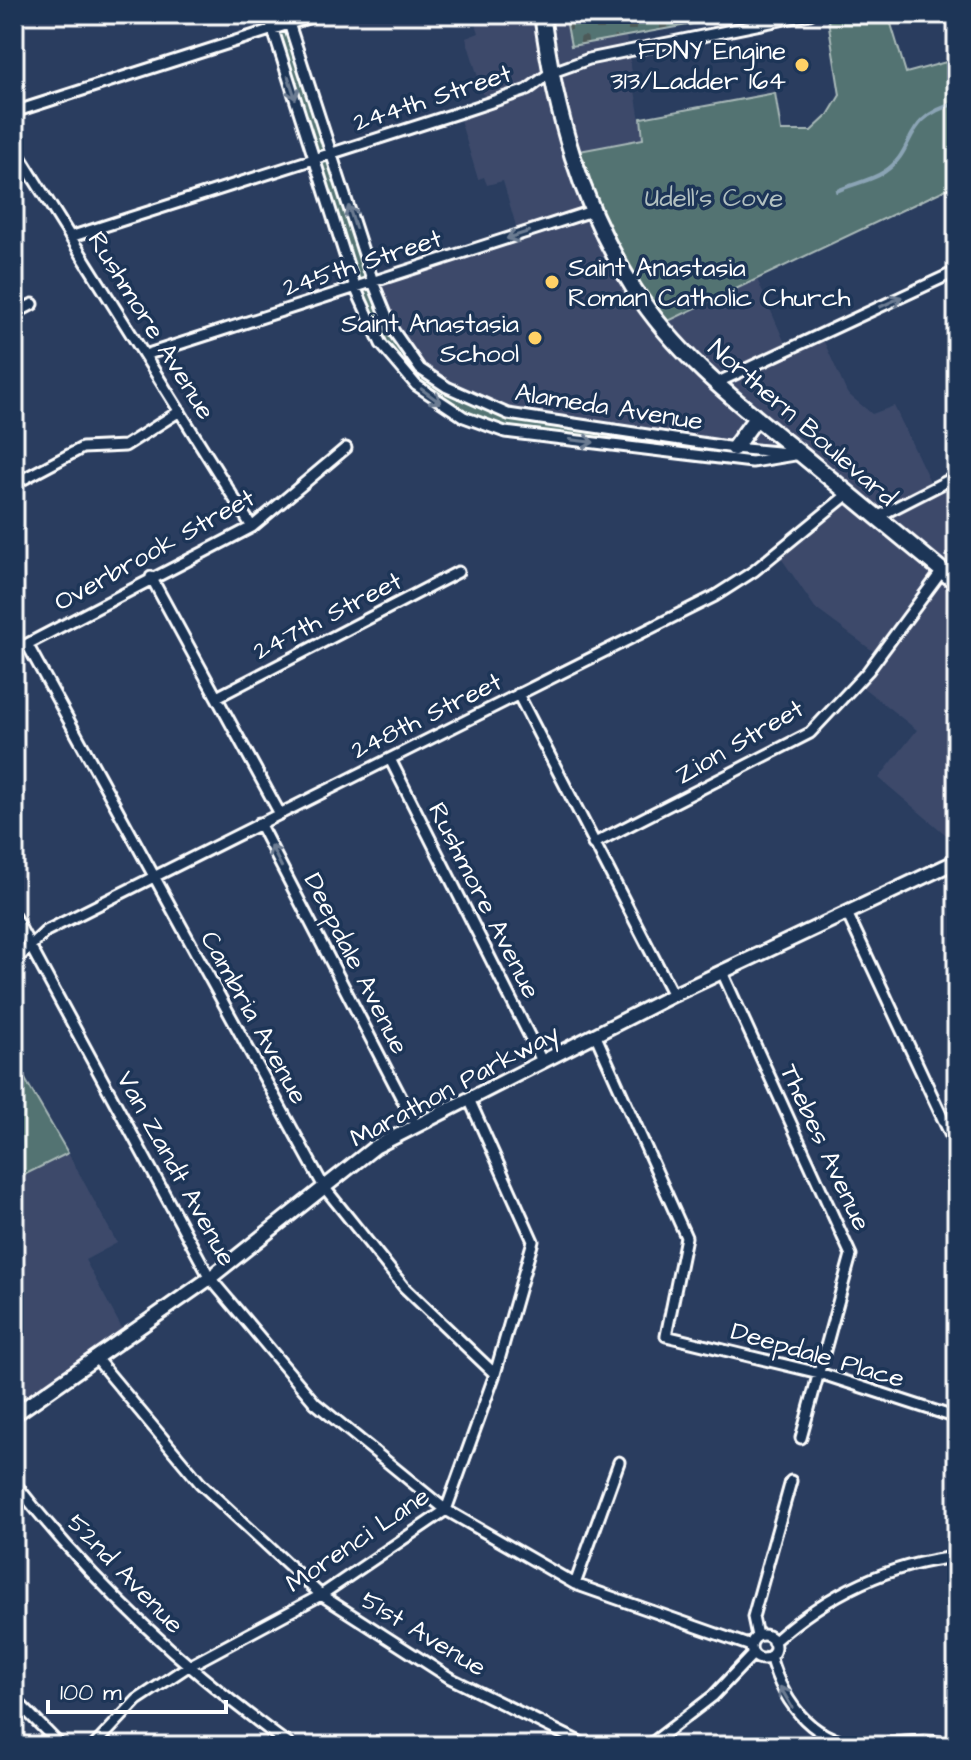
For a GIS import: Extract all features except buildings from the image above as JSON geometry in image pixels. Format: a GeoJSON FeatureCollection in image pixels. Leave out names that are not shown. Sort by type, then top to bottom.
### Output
{"type":"FeatureCollection","features":[{"type":"Feature","properties":{"kind":"main road","name":"Northern Boulevard"},"geometry":{"type":"LineString","coordinates":[[542,14],[551,80],[570,156],[601,233],[635,291],[714,384],[957,583]]}},
{"type":"Feature","properties":{"kind":"main road"},"geometry":{"type":"LineString","coordinates":[[734,448],[756,418]]}},
{"type":"Feature","properties":{"kind":"street","name":"Alameda Avenue"},"geometry":{"type":"LineString","coordinates":[[268,14],[282,24],[331,153],[373,282],[397,338],[420,369],[478,402],[508,414],[734,448],[800,454]]}},
{"type":"Feature","properties":{"kind":"street"},"geometry":{"type":"LineString","coordinates":[[14,112],[320,14]]}},
{"type":"Feature","properties":{"kind":"street","name":"244th Street"},"geometry":{"type":"LineString","coordinates":[[70,237],[527,90],[589,59],[810,15]]}},
{"type":"Feature","properties":{"kind":"street","name":"Alameda Avenue"},"geometry":{"type":"LineString","coordinates":[[282,24],[315,158],[355,287],[389,356],[416,385],[464,417],[505,432],[752,462],[800,454]]}},
{"type":"Feature","properties":{"kind":"street","name":"Rushmore Avenue"},"geometry":{"type":"LineString","coordinates":[[14,147],[252,527]]}},
{"type":"Feature","properties":{"kind":"street","name":"245th Street"},"geometry":{"type":"LineString","coordinates":[[145,355],[592,211]]}},
{"type":"Feature","properties":{"kind":"street"},"geometry":{"type":"LineString","coordinates":[[714,384],[957,271]]}},
{"type":"Feature","properties":{"kind":"street"},"geometry":{"type":"LineString","coordinates":[[14,314],[33,304]]}},
{"type":"Feature","properties":{"kind":"street"},"geometry":{"type":"LineString","coordinates":[[14,484],[82,448],[125,446],[180,411]]}},
{"type":"Feature","properties":{"kind":"street","name":"Overbrook Street"},"geometry":{"type":"LineString","coordinates":[[14,651],[252,527],[346,448]]}},
{"type":"Feature","properties":{"kind":"street"},"geometry":{"type":"LineString","coordinates":[[877,517],[957,476]]}},
{"type":"Feature","properties":{"kind":"street","name":"248th Street"},"geometry":{"type":"LineString","coordinates":[[14,962],[46,931],[715,596],[754,571],[848,494]]}},
{"type":"Feature","properties":{"kind":"street","name":"Zion Street"},"geometry":{"type":"LineString","coordinates":[[593,844],[810,733],[868,671],[942,571]]}},
{"type":"Feature","properties":{"kind":"street","name":"247th Street"},"geometry":{"type":"LineString","coordinates":[[217,697],[458,572]]}},
{"type":"Feature","properties":{"kind":"street"},"geometry":{"type":"LineString","coordinates":[[151,577],[279,812]]}},
{"type":"Feature","properties":{"kind":"street","name":"Cambria Avenue"},"geometry":{"type":"LineString","coordinates":[[27,644],[324,1187],[404,1287],[495,1374]]}},
{"type":"Feature","properties":{"kind":"street"},"geometry":{"type":"LineString","coordinates":[[518,694],[673,995]]}},
{"type":"Feature","properties":{"kind":"street","name":"Rushmore Avenue"},"geometry":{"type":"LineString","coordinates":[[390,759],[542,1061]]}},
{"type":"Feature","properties":{"kind":"street","name":"Deepdale Avenue"},"geometry":{"type":"LineString","coordinates":[[259,823],[415,1124]]}},
{"type":"Feature","properties":{"kind":"street","name":"Marathon Parkway"},"geometry":{"type":"LineString","coordinates":[[14,1415],[210,1278],[375,1147],[673,995],[957,861]]}},
{"type":"Feature","properties":{"kind":"street"},"geometry":{"type":"LineString","coordinates":[[847,913],[957,1149]]}},
{"type":"Feature","properties":{"kind":"street","name":"Van Zandt Avenue"},"geometry":{"type":"LineString","coordinates":[[14,916],[210,1278],[315,1403],[446,1510],[575,1584],[752,1650]]}},
{"type":"Feature","properties":{"kind":"street","name":"Thebes Avenue"},"geometry":{"type":"LineString","coordinates":[[722,972],[851,1255],[801,1438]]}},
{"type":"Feature","properties":{"kind":"street","name":"Deepdale Place"},"geometry":{"type":"LineString","coordinates":[[595,1034],[686,1237],[666,1336],[819,1373],[957,1418]]}},
{"type":"Feature","properties":{"kind":"street","name":"Morenci Lane"},"geometry":{"type":"LineString","coordinates":[[94,1746],[137,1700],[187,1667],[321,1595],[446,1510],[495,1374],[533,1241],[469,1099]]}},
{"type":"Feature","properties":{"kind":"street","name":"51st Avenue"},"geometry":{"type":"LineString","coordinates":[[95,1357],[200,1483],[321,1595],[450,1678],[587,1746]]}},
{"type":"Feature","properties":{"kind":"street"},"geometry":{"type":"LineString","coordinates":[[575,1584],[619,1462]]}},
{"type":"Feature","properties":{"kind":"street"},"geometry":{"type":"LineString","coordinates":[[648,1746],[713,1696],[752,1650],[757,1636],[753,1617],[791,1481]]}},
{"type":"Feature","properties":{"kind":"street","name":"52nd Avenue"},"geometry":{"type":"LineString","coordinates":[[14,1482],[55,1535],[187,1667],[291,1746]]}},
{"type":"Feature","properties":{"kind":"street"},"geometry":{"type":"LineString","coordinates":[[957,1557],[922,1563],[865,1581],[813,1609],[773,1642],[770,1656],[779,1686],[795,1712],[813,1728],[835,1740],[870,1746],[924,1740],[957,1746]]}},
{"type":"Feature","properties":{"kind":"street"},"geometry":{"type":"LineString","coordinates":[[757,1636],[768,1636],[773,1642]]}},
{"type":"Feature","properties":{"kind":"street"},"geometry":{"type":"LineString","coordinates":[[752,1650],[763,1659],[770,1656]]}},
{"type":"Feature","properties":{"kind":"street"},"geometry":{"type":"LineString","coordinates":[[14,1698],[61,1746]]}},
{"type":"Feature","properties":{"kind":"shaded area"},"geometry":{"type":"Polygon","coordinates":[[[473,14],[565,14],[571,46],[626,36],[643,139],[595,147],[662,324],[757,279],[788,350],[821,335],[847,393],[872,414],[894,406],[933,488],[957,476],[957,844],[879,778],[917,730],[856,682],[877,654],[816,609],[777,552],[848,494],[799,454],[511,415],[420,369],[402,347],[372,282],[518,233],[503,181],[487,185],[484,177],[478,179],[458,113],[486,103],[466,38],[479,33],[473,14]]]}},
{"type":"Feature","properties":{"kind":"shaded area"},"geometry":{"type":"Polygon","coordinates":[[[68,1153],[117,1243],[85,1260],[126,1336],[14,1415],[14,1180],[68,1153]]]}},
{"type":"Feature","properties":{"kind":"green space"},"geometry":{"type":"Polygon","coordinates":[[[271,14],[284,14],[367,276],[397,346],[416,369],[506,416],[737,452],[753,458],[503,428],[475,419],[417,382],[382,339],[360,291],[271,14]]]}},
{"type":"Feature","properties":{"kind":"green space"},"geometry":{"type":"Polygon","coordinates":[[[565,14],[748,14],[571,46],[565,14]]]}},
{"type":"Feature","properties":{"kind":"green space","name":"Udell's Cove"},"geometry":{"type":"Polygon","coordinates":[[[859,14],[888,14],[906,73],[957,59],[957,184],[662,324],[635,291],[569,153],[643,139],[641,118],[775,93],[781,131],[811,131],[828,115],[840,95],[828,20],[859,14]]]}},
{"type":"Feature","properties":{"kind":"green space"},"geometry":{"type":"Polygon","coordinates":[[[14,1060],[68,1153],[14,1180],[14,1060]]]}},
{"type":"Feature","properties":{"kind":"waterway"},"geometry":{"type":"LineString","coordinates":[[837,191],[884,172],[902,154],[926,117],[957,103]]}},
{"type":"Feature","properties":{"kind":"place","name":"FDNY Engine 313/Ladder 164"},"geometry":{"type":"Point","coordinates":[802,65]}},
{"type":"Feature","properties":{"kind":"place","name":"Saint Anastasia Roman Catholic Church"},"geometry":{"type":"Point","coordinates":[552,282]}},
{"type":"Feature","properties":{"kind":"place","name":"Saint Anastasia School"},"geometry":{"type":"Point","coordinates":[535,338]}}]}
